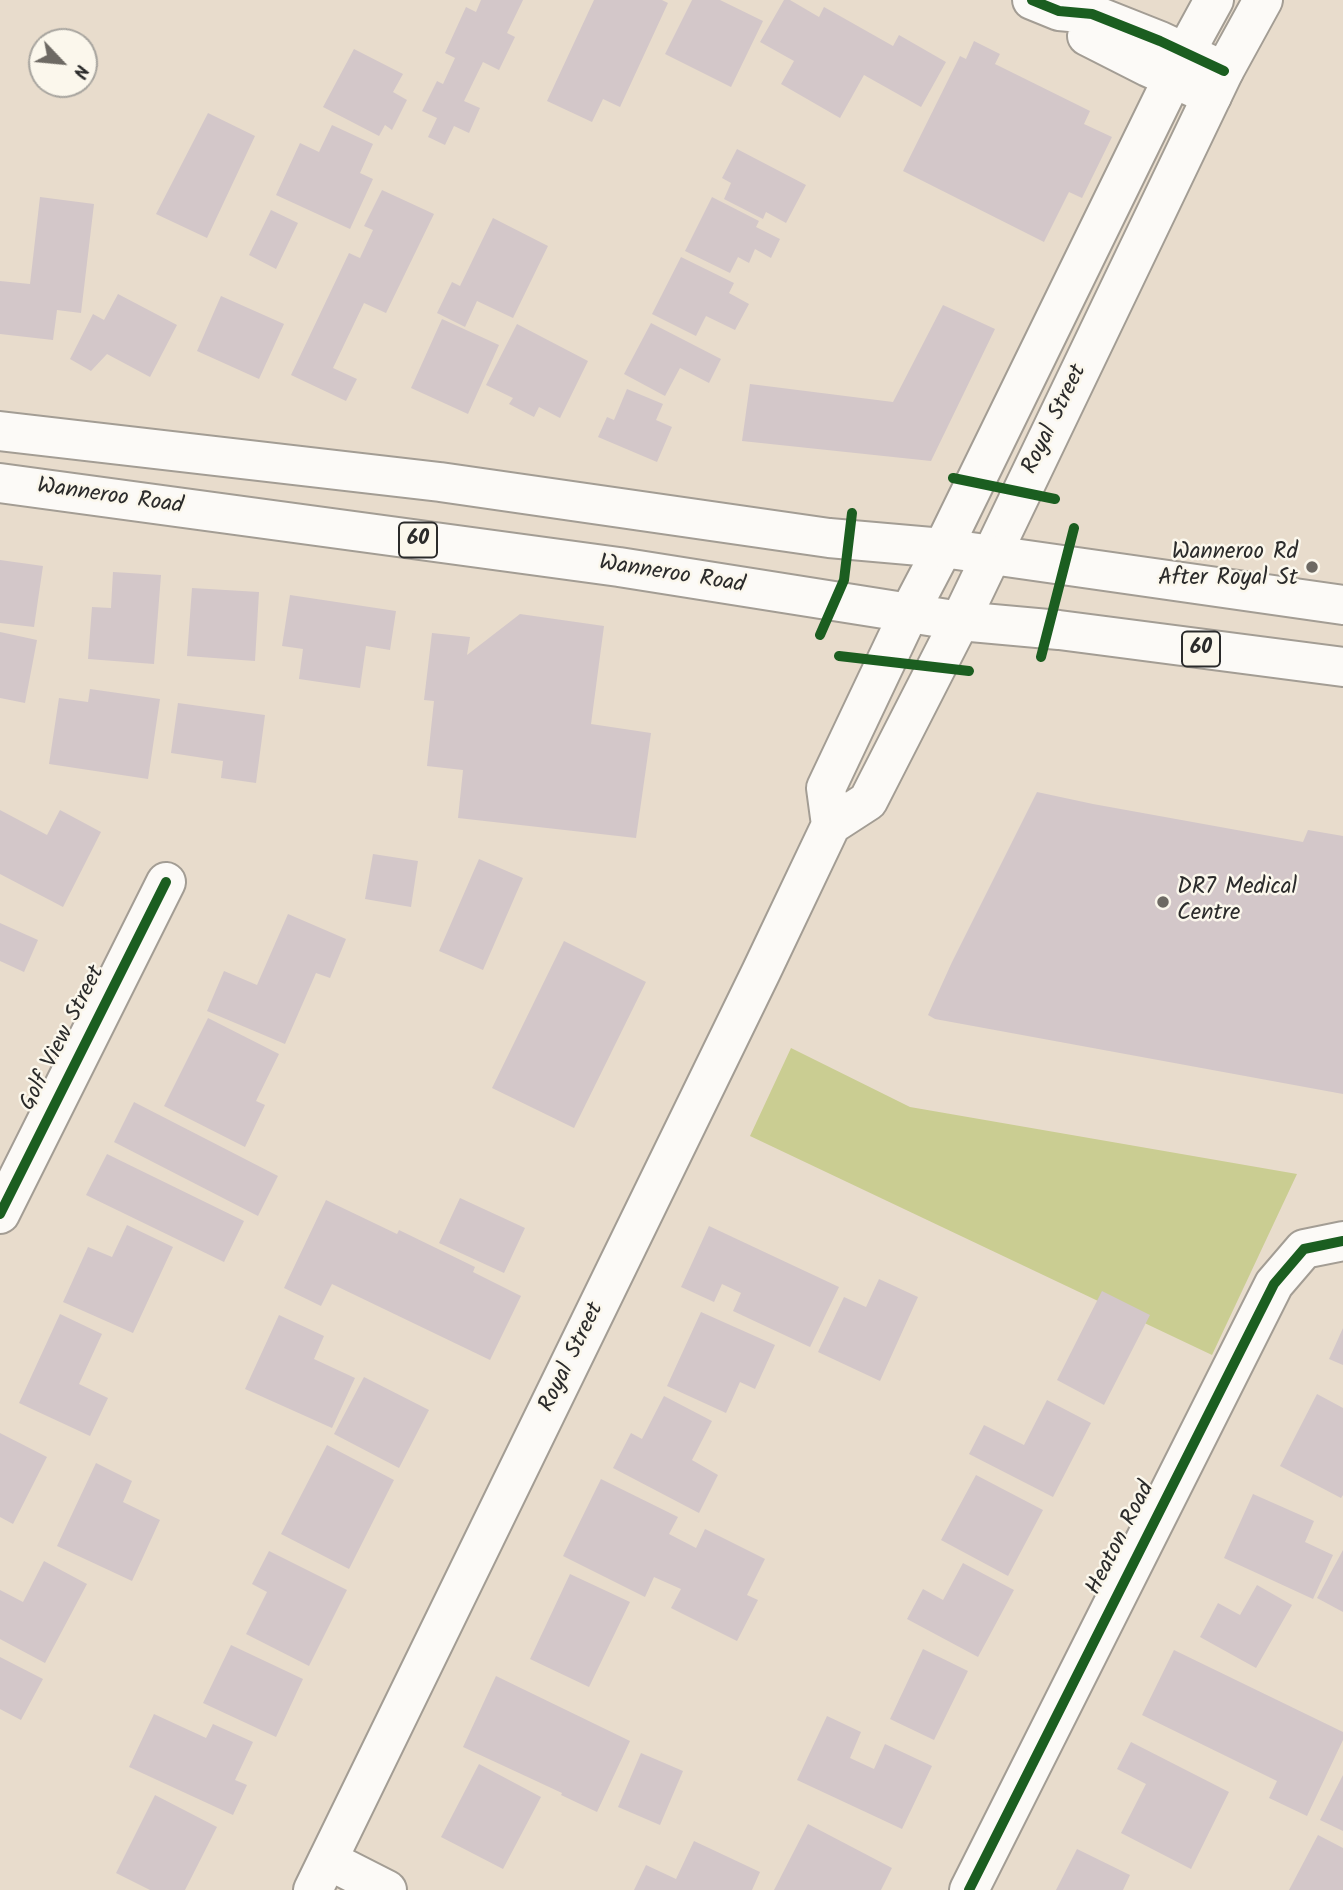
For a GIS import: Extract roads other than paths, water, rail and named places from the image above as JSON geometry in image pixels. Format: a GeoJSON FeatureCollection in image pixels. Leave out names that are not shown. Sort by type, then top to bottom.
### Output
{"type":"FeatureCollection","features":[{"type":"Feature","properties":{"kind":"main road","name":"Royal Street"},"geometry":{"type":"LineString","coordinates":[[831,825],[826,788],[909,612],[1214,0]]}},
{"type":"Feature","properties":{"kind":"main road","name":"Royal Street"},"geometry":{"type":"LineString","coordinates":[[321,1875],[831,825],[868,801],[960,621],[1218,83],[1264,0]]}},
{"type":"Feature","properties":{"kind":"main road"},"geometry":{"type":"LineString","coordinates":[[1046,5],[1082,33],[1147,67],[1179,66],[1218,83]]}},
{"type":"Feature","properties":{"kind":"main road"},"geometry":{"type":"LineString","coordinates":[[0,431],[440,482],[829,538],[943,548],[1343,606]]}},
{"type":"Feature","properties":{"kind":"main road","name":"Wanneroo Road"},"geometry":{"type":"LineString","coordinates":[[0,483],[619,567],[960,621],[1059,630],[1343,667]]}},
{"type":"Feature","properties":{"kind":"main road","name":"Golf View Street"},"geometry":{"type":"LineString","coordinates":[[0,1214],[166,882]]}},
{"type":"Feature","properties":{"kind":"main road","name":"Heaton Road"},"geometry":{"type":"LineString","coordinates":[[969,1890],[1274,1284],[1304,1249],[1343,1241]]}},
{"type":"Feature","properties":{"kind":"main road"},"geometry":{"type":"LineString","coordinates":[[321,1875],[387,1890]]}},
{"type":"Feature","properties":{"kind":"place","name":"Wanneroo Rd After Royal St"},"geometry":{"type":"Point","coordinates":[1312,567]}},
{"type":"Feature","properties":{"kind":"place","name":"DR7 Medical Centre"},"geometry":{"type":"Point","coordinates":[1163,902]}}]}
